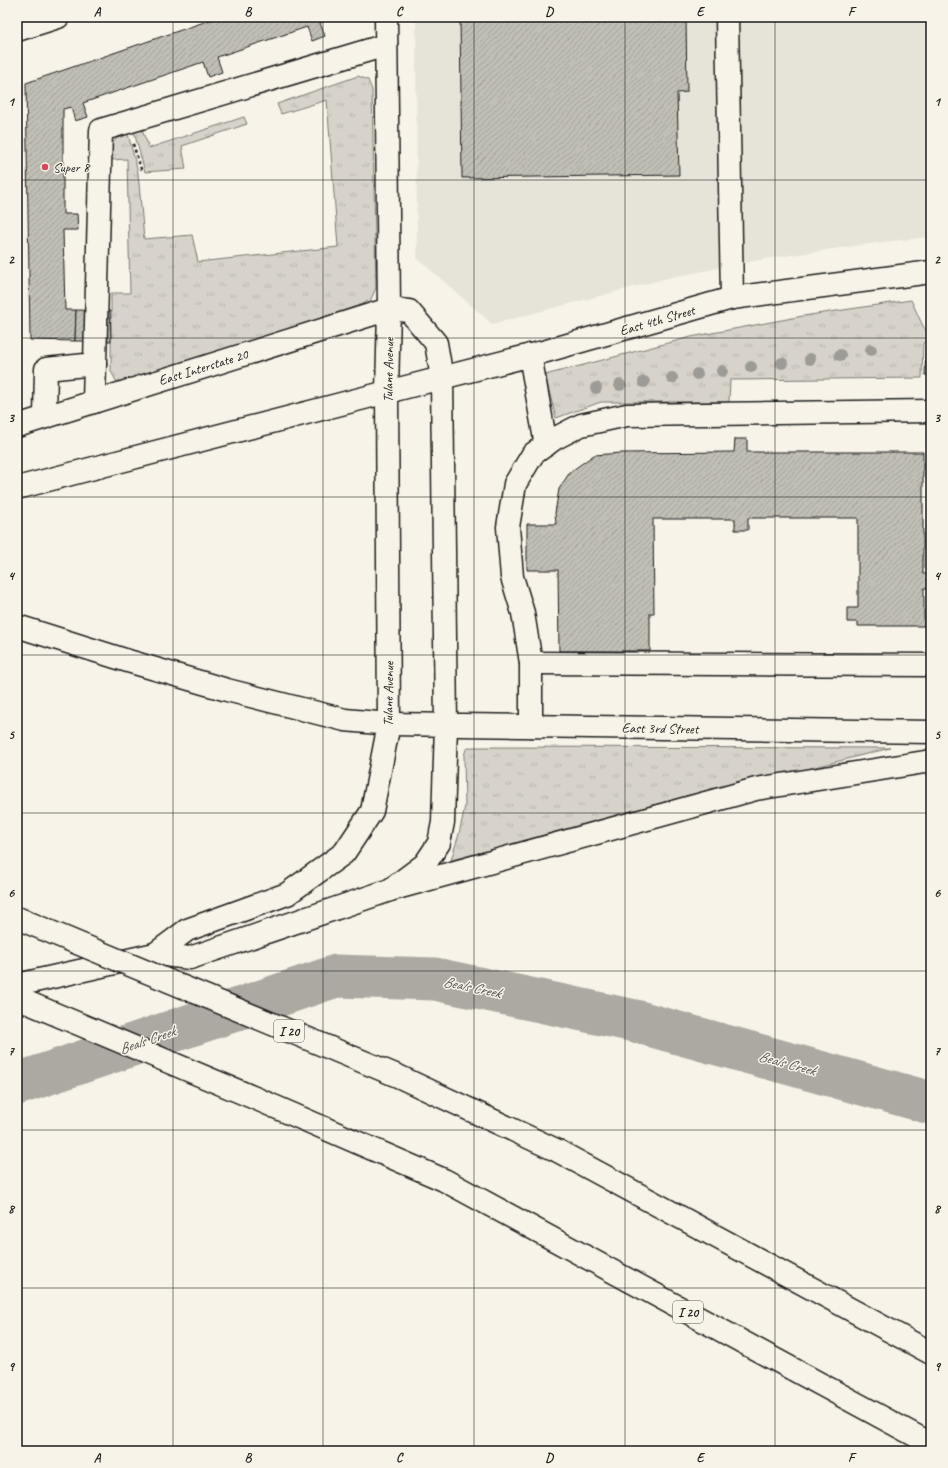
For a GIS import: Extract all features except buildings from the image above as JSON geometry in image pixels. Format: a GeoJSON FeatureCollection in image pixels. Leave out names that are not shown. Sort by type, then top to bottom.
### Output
{"type":"FeatureCollection","features":[{"type":"Feature","properties":{"kind":"main road"},"geometry":{"type":"LineString","coordinates":[[17,30],[58,17]]}},
{"type":"Feature","properties":{"kind":"main road","name":"Tulane Avenue"},"geometry":{"type":"LineString","coordinates":[[156,954],[187,930],[287,894],[344,853],[372,811],[389,724],[387,392],[389,309],[386,17]]}},
{"type":"Feature","properties":{"kind":"main road"},"geometry":{"type":"LineString","coordinates":[[727,17],[732,298]]}},
{"type":"Feature","properties":{"kind":"main road"},"geometry":{"type":"LineString","coordinates":[[94,402],[101,130],[386,45]]}},
{"type":"Feature","properties":{"kind":"main road","name":"East 4th Street"},"geometry":{"type":"LineString","coordinates":[[17,488],[530,355],[732,298],[931,272]]}},
{"type":"Feature","properties":{"kind":"main road"},"geometry":{"type":"LineString","coordinates":[[389,309],[409,311],[436,343],[442,378],[446,725],[443,822],[439,843],[425,864],[390,890]]}},
{"type":"Feature","properties":{"kind":"main road","name":"East Interstate 20"},"geometry":{"type":"LineString","coordinates":[[17,426],[389,309]]}},
{"type":"Feature","properties":{"kind":"main road"},"geometry":{"type":"LineString","coordinates":[[530,355],[546,445]]}},
{"type":"Feature","properties":{"kind":"main road"},"geometry":{"type":"LineString","coordinates":[[45,417],[46,369],[95,364]]}},
{"type":"Feature","properties":{"kind":"main road"},"geometry":{"type":"LineString","coordinates":[[531,726],[531,663],[523,612],[512,577],[508,527],[514,484],[533,454],[554,439],[580,426],[627,415],[931,411]]}},
{"type":"Feature","properties":{"kind":"main road","name":"East 3rd Street"},"geometry":{"type":"LineString","coordinates":[[17,626],[227,690],[345,720],[389,724],[931,732]]}},
{"type":"Feature","properties":{"kind":"main road"},"geometry":{"type":"LineString","coordinates":[[531,663],[931,665]]}},
{"type":"Feature","properties":{"kind":"main road"},"geometry":{"type":"LineString","coordinates":[[17,985],[156,954],[190,958],[390,890],[756,789],[931,761]]}},
{"type":"Feature","properties":{"kind":"main road","name":"I 20"},"geometry":{"type":"LineString","coordinates":[[17,918],[400,1077],[558,1151],[931,1353]]}},
{"type":"Feature","properties":{"kind":"main road","name":"I 20"},"geometry":{"type":"LineString","coordinates":[[17,998],[243,1093],[444,1180],[931,1444]]}},
{"type":"Feature","properties":{"kind":"path"},"geometry":{"type":"LineString","coordinates":[[126,122],[142,172]]}},
{"type":"Feature","properties":{"kind":"shaded area"},"geometry":{"type":"Polygon","coordinates":[[[416,17],[931,17],[931,237],[883,242],[770,258],[672,277],[492,324],[417,258],[416,17]]]}},
{"type":"Feature","properties":{"kind":"green space"},"geometry":{"type":"Polygon","coordinates":[[[358,76],[368,80],[372,90],[376,288],[371,299],[363,304],[124,384],[116,381],[111,371],[111,293],[130,293],[127,159],[111,160],[112,144],[117,138],[128,134],[138,173],[144,239],[192,235],[198,262],[338,247],[327,100],[281,114],[277,104],[358,76]]]}},
{"type":"Feature","properties":{"kind":"green space"},"geometry":{"type":"Polygon","coordinates":[[[244,117],[247,124],[182,146],[186,169],[145,172],[134,132],[142,130],[149,148],[244,117]]]}},
{"type":"Feature","properties":{"kind":"green space"},"geometry":{"type":"Polygon","coordinates":[[[911,300],[923,326],[931,337],[931,340],[923,343],[922,378],[730,380],[729,402],[601,402],[556,418],[545,375],[691,337],[803,316],[911,300]]]}},
{"type":"Feature","properties":{"kind":"green space"},"geometry":{"type":"Polygon","coordinates":[[[472,747],[890,748],[451,860],[459,834],[465,806],[464,756],[466,749],[472,747]]]}},
{"type":"Feature","properties":{"kind":"waterway","name":"Beals Creek"},"geometry":{"type":"LineString","coordinates":[[17,1084],[336,976],[435,979],[635,1021],[931,1103]]}},
{"type":"Feature","properties":{"kind":"place","name":"Super 8"},"geometry":{"type":"Point","coordinates":[45,167]}}]}
